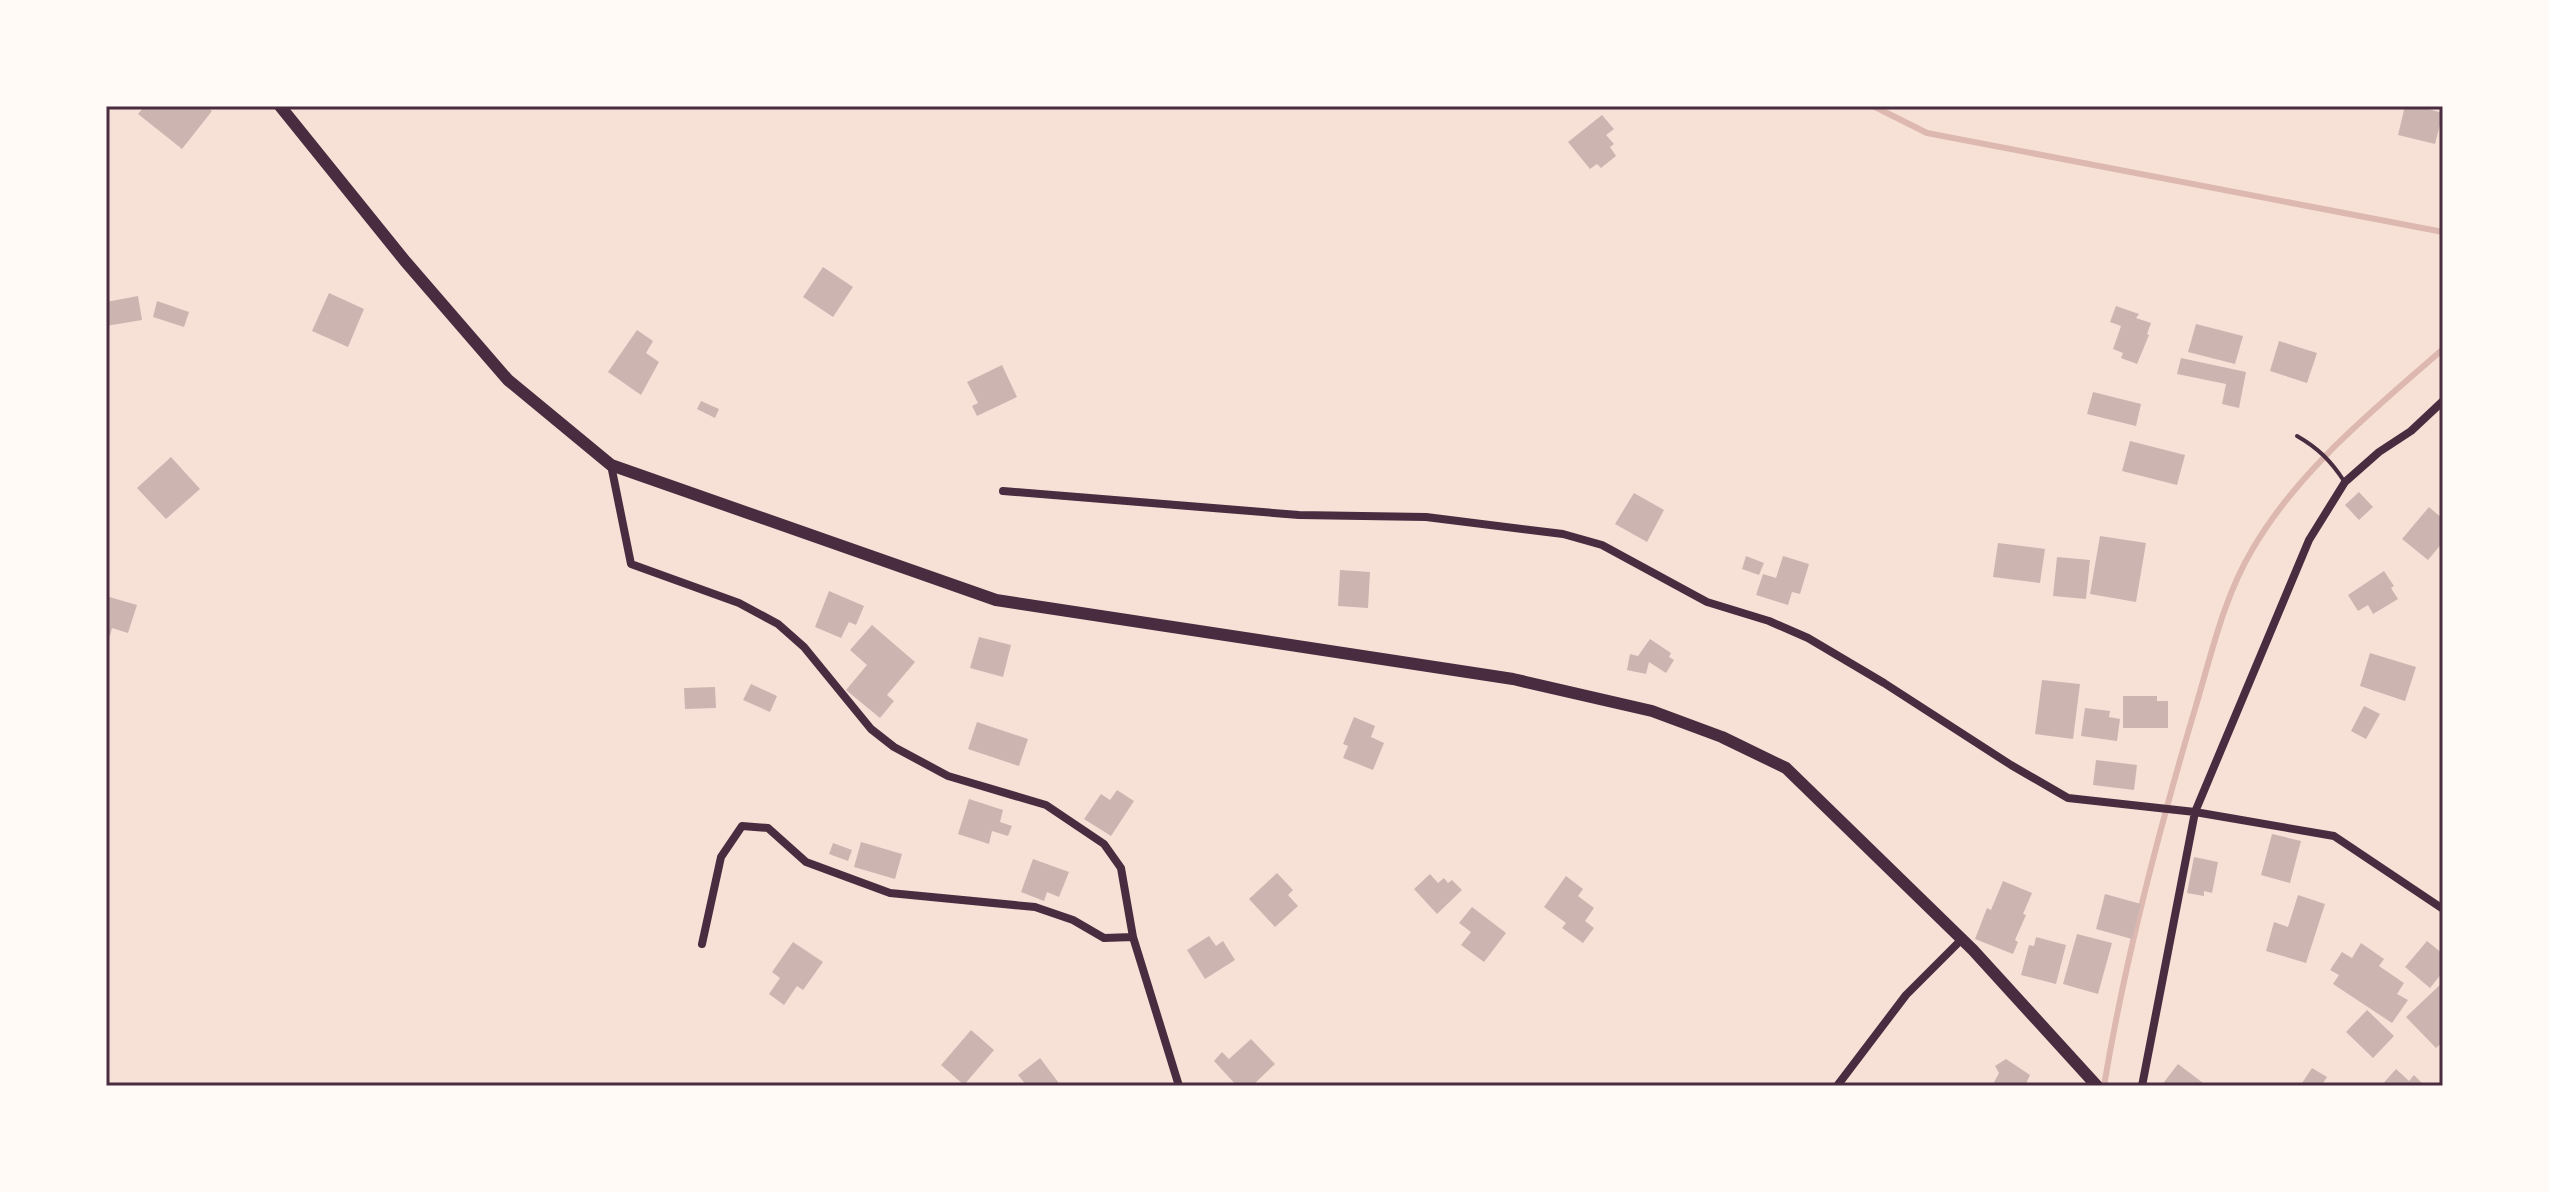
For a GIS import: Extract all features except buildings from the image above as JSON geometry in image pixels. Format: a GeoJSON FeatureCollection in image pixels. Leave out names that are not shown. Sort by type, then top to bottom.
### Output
{"type":"FeatureCollection","features":[{"type":"Feature","properties":{"kind":"main road"},"geometry":{"type":"LineString","coordinates":[[280,106],[405,261],[508,380],[611,465],[996,600],[1513,679],[1652,711],[1722,737],[1786,768],[1962,939],[2095,1084]]}},
{"type":"Feature","properties":{"kind":"street"},"geometry":{"type":"LineString","coordinates":[[2142,1086],[2195,812],[2309,540],[2345,482],[2379,452],[2411,431],[2443,401]]}},
{"type":"Feature","properties":{"kind":"street"},"geometry":{"type":"LineString","coordinates":[[611,465],[631,564],[739,603],[778,624],[804,647],[871,729],[894,747],[948,776],[1046,805],[1104,844],[1121,868],[1133,937],[1179,1086]]}},
{"type":"Feature","properties":{"kind":"street"},"geometry":{"type":"LineString","coordinates":[[1003,491],[1299,515],[1426,517],[1576,537],[1602,545],[1707,602],[1769,621],[1808,638],[2068,798],[2195,812],[2334,836],[2443,909]]}},
{"type":"Feature","properties":{"kind":"street"},"geometry":{"type":"LineString","coordinates":[[702,944],[721,857],[742,826],[768,828],[806,862],[890,893],[1035,907],[1073,920],[1104,938],[1133,937]]}},
{"type":"Feature","properties":{"kind":"street"},"geometry":{"type":"LineString","coordinates":[[1837,1086],[1906,995],[1962,939]]}},
{"type":"Feature","properties":{"kind":"lane"},"geometry":{"type":"LineString","coordinates":[[2297,436],[2315,446],[2345,482]]}},
{"type":"Feature","properties":{"kind":"waterway"},"geometry":{"type":"LineString","coordinates":[[1873,106],[1927,133],[2443,232]]}},
{"type":"Feature","properties":{"kind":"waterway"},"geometry":{"type":"LineString","coordinates":[[2104,1086],[2132,944],[2155,849],[2233,588],[2252,550],[2292,493],[2339,442],[2443,349]]}}]}
